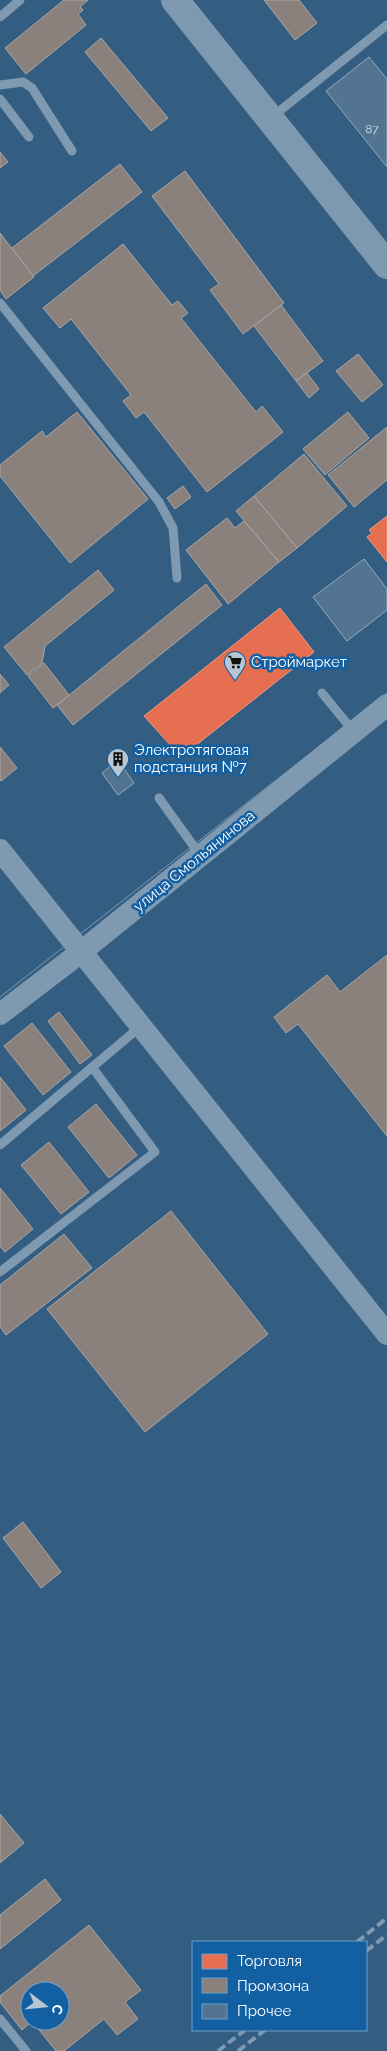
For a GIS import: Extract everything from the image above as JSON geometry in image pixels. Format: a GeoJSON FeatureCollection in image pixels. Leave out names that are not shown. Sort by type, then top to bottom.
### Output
{"type":"FeatureCollection","features":[{"type":"Feature","properties":{"kind":"main road"},"geometry":{"type":"LineString","coordinates":[[175,0],[387,265]]}},
{"type":"Feature","properties":{"kind":"street","name":"улица Смольянинова"},"geometry":{"type":"LineString","coordinates":[[0,1014],[81,952],[387,705]]}},
{"type":"Feature","properties":{"kind":"street"},"geometry":{"type":"LineString","coordinates":[[0,850],[387,1334]]}},
{"type":"Feature","properties":{"kind":"lane"},"geometry":{"type":"LineString","coordinates":[[0,17],[20,0]]}},
{"type":"Feature","properties":{"kind":"lane"},"geometry":{"type":"LineString","coordinates":[[270,118],[387,25]]}},
{"type":"Feature","properties":{"kind":"lane"},"geometry":{"type":"LineString","coordinates":[[0,85],[23,82],[32,88],[72,151]]}},
{"type":"Feature","properties":{"kind":"lane"},"geometry":{"type":"LineString","coordinates":[[0,99],[29,137]]}},
{"type":"Feature","properties":{"kind":"lane"},"geometry":{"type":"LineString","coordinates":[[0,303],[159,502],[172,528],[177,578]]}},
{"type":"Feature","properties":{"kind":"lane"},"geometry":{"type":"LineString","coordinates":[[322,693],[354,732]]}},
{"type":"Feature","properties":{"kind":"lane"},"geometry":{"type":"LineString","coordinates":[[159,798],[200,856]]}},
{"type":"Feature","properties":{"kind":"lane"},"geometry":{"type":"LineString","coordinates":[[0,1145],[141,1026]]}},
{"type":"Feature","properties":{"kind":"lane"},"geometry":{"type":"LineString","coordinates":[[0,1272],[155,1152],[92,1067]]}},
{"type":"Feature","properties":{"kind":"lane"},"geometry":{"type":"LineString","coordinates":[[0,2019],[26,2051]]}},
{"type":"Feature","properties":{"kind":"building: Торговля"},"geometry":{"type":"Polygon","coordinates":[[[387,516],[387,562],[367,537],[372,533],[369,530],[387,516]]]}},
{"type":"Feature","properties":{"kind":"building: Торговля"},"geometry":{"type":"Polygon","coordinates":[[[280,608],[314,652],[181,757],[144,716],[280,608]]]}},
{"type":"Feature","properties":{"kind":"building: Промзона"},"geometry":{"type":"Polygon","coordinates":[[[64,0],[88,0],[80,7],[83,10],[78,14],[86,25],[26,74],[5,48],[64,0]]]}},
{"type":"Feature","properties":{"kind":"building: Промзона"},"geometry":{"type":"Polygon","coordinates":[[[264,0],[299,0],[317,23],[295,40],[264,0]]]}},
{"type":"Feature","properties":{"kind":"building: Промзона"},"geometry":{"type":"Polygon","coordinates":[[[101,38],[168,118],[151,131],[85,52],[101,38]]]}},
{"type":"Feature","properties":{"kind":"building: Промзона"},"geometry":{"type":"Polygon","coordinates":[[[0,152],[8,162],[0,168],[0,152]]]}},
{"type":"Feature","properties":{"kind":"building: Промзона"},"geometry":{"type":"Polygon","coordinates":[[[120,164],[142,192],[33,276],[12,248],[120,164]]]}},
{"type":"Feature","properties":{"kind":"building: Промзона"},"geometry":{"type":"Polygon","coordinates":[[[185,171],[284,303],[243,334],[210,290],[219,284],[152,196],[185,171]]]}},
{"type":"Feature","properties":{"kind":"building: Промзона"},"geometry":{"type":"Polygon","coordinates":[[[0,233],[34,277],[6,299],[0,290],[0,233]]]}},
{"type":"Feature","properties":{"kind":"building: Промзона"},"geometry":{"type":"Polygon","coordinates":[[[123,244],[172,305],[178,301],[188,313],[181,318],[256,412],[262,406],[283,432],[207,492],[144,412],[136,418],[123,401],[131,395],[71,319],[60,328],[43,308],[123,244]]]}},
{"type":"Feature","properties":{"kind":"building: Промзона"},"geometry":{"type":"Polygon","coordinates":[[[281,305],[323,361],[296,381],[254,326],[281,305]]]}},
{"type":"Feature","properties":{"kind":"building: Промзона"},"geometry":{"type":"Polygon","coordinates":[[[358,354],[383,385],[362,402],[336,371],[358,354]]]}},
{"type":"Feature","properties":{"kind":"building: Промзона"},"geometry":{"type":"Polygon","coordinates":[[[307,373],[319,389],[309,398],[296,381],[307,373]]]}},
{"type":"Feature","properties":{"kind":"building: Промзона"},"geometry":{"type":"Polygon","coordinates":[[[77,412],[148,499],[70,563],[0,476],[0,465],[42,431],[46,437],[77,412]]]}},
{"type":"Feature","properties":{"kind":"building: Промзона"},"geometry":{"type":"Polygon","coordinates":[[[348,412],[369,438],[325,475],[303,449],[348,412]]]}},
{"type":"Feature","properties":{"kind":"building: Промзона"},"geometry":{"type":"Polygon","coordinates":[[[387,427],[387,480],[354,507],[328,475],[387,427]]]}},
{"type":"Feature","properties":{"kind":"building: Промзона"},"geometry":{"type":"Polygon","coordinates":[[[304,454],[347,506],[297,548],[254,496],[304,454]]]}},
{"type":"Feature","properties":{"kind":"building: Промзона"},"geometry":{"type":"Polygon","coordinates":[[[183,486],[191,497],[175,509],[167,498],[183,486]]]}},
{"type":"Feature","properties":{"kind":"building: Промзона"},"geometry":{"type":"Polygon","coordinates":[[[254,496],[297,548],[279,562],[236,511],[254,496]]]}},
{"type":"Feature","properties":{"kind":"building: Промзона"},"geometry":{"type":"Polygon","coordinates":[[[227,518],[235,528],[244,521],[279,562],[228,604],[186,550],[227,518]]]}},
{"type":"Feature","properties":{"kind":"building: Промзона"},"geometry":{"type":"Polygon","coordinates":[[[98,570],[114,590],[45,646],[42,663],[27,675],[4,647],[98,570]]]}},
{"type":"Feature","properties":{"kind":"building: Промзона"},"geometry":{"type":"Polygon","coordinates":[[[206,584],[222,605],[73,725],[57,705],[206,584]]]}},
{"type":"Feature","properties":{"kind":"building: Промзона"},"geometry":{"type":"Polygon","coordinates":[[[44,663],[69,695],[53,708],[28,676],[44,663]]]}},
{"type":"Feature","properties":{"kind":"building: Промзона"},"geometry":{"type":"Polygon","coordinates":[[[0,674],[9,685],[0,693],[0,674]]]}},
{"type":"Feature","properties":{"kind":"building: Промзона"},"geometry":{"type":"Polygon","coordinates":[[[0,747],[17,768],[1,781],[0,780],[0,747]]]}},
{"type":"Feature","properties":{"kind":"building: Промзона"},"geometry":{"type":"Polygon","coordinates":[[[387,955],[387,1136],[298,1024],[286,1033],[274,1017],[327,975],[340,992],[387,955]]]}},
{"type":"Feature","properties":{"kind":"building: Промзона"},"geometry":{"type":"Polygon","coordinates":[[[59,1012],[92,1055],[80,1064],[48,1021],[59,1012]]]}},
{"type":"Feature","properties":{"kind":"building: Промзона"},"geometry":{"type":"Polygon","coordinates":[[[32,1023],[71,1072],[43,1095],[4,1046],[32,1023]]]}},
{"type":"Feature","properties":{"kind":"building: Промзона"},"geometry":{"type":"Polygon","coordinates":[[[0,1077],[26,1110],[0,1131],[0,1077]]]}},
{"type":"Feature","properties":{"kind":"building: Промзона"},"geometry":{"type":"Polygon","coordinates":[[[96,1104],[137,1155],[109,1178],[68,1127],[96,1104]]]}},
{"type":"Feature","properties":{"kind":"building: Промзона"},"geometry":{"type":"Polygon","coordinates":[[[49,1142],[89,1192],[61,1214],[21,1165],[49,1142]]]}},
{"type":"Feature","properties":{"kind":"building: Промзона"},"geometry":{"type":"Polygon","coordinates":[[[0,1188],[33,1229],[5,1252],[0,1246],[0,1188]]]}},
{"type":"Feature","properties":{"kind":"building: Промзона"},"geometry":{"type":"Polygon","coordinates":[[[171,1211],[268,1334],[145,1432],[47,1309],[171,1211]]]}},
{"type":"Feature","properties":{"kind":"building: Промзона"},"geometry":{"type":"Polygon","coordinates":[[[64,1234],[92,1268],[6,1335],[0,1327],[0,1285],[64,1234]]]}},
{"type":"Feature","properties":{"kind":"building: Промзона"},"geometry":{"type":"Polygon","coordinates":[[[23,1522],[61,1572],[41,1588],[3,1538],[23,1522]]]}},
{"type":"Feature","properties":{"kind":"building: Промзона"},"geometry":{"type":"Polygon","coordinates":[[[0,1814],[24,1843],[0,1863],[0,1814]]]}},
{"type":"Feature","properties":{"kind":"building: Промзона"},"geometry":{"type":"Polygon","coordinates":[[[45,1879],[61,1900],[0,1949],[0,1915],[45,1879]]]}},
{"type":"Feature","properties":{"kind":"building: Промзона"},"geometry":{"type":"Polygon","coordinates":[[[89,1925],[141,1990],[125,2002],[138,2019],[117,2035],[104,2019],[64,2051],[56,2051],[40,2031],[70,2031],[70,1981],[20,1981],[20,2027],[0,2002],[0,1996],[89,1925]]]}},
{"type":"Feature","properties":{"kind":"building: Прочее"},"geometry":{"type":"Polygon","coordinates":[[[369,57],[387,79],[387,167],[326,91],[369,57]]]}},
{"type":"Feature","properties":{"kind":"building: Прочее"},"geometry":{"type":"Polygon","coordinates":[[[364,559],[387,589],[387,610],[347,641],[313,597],[364,559]]]}},
{"type":"Feature","properties":{"kind":"building: Прочее","name":"Электротяговая подстанция №7"},"geometry":{"type":"Polygon","coordinates":[[[118,760],[134,783],[118,795],[102,773],[118,760]]]}},
{"type":"Feature","properties":{"kind":"tram line"},"geometry":{"type":"LineString","coordinates":[[0,997],[387,693]]}},
{"type":"Feature","properties":{"kind":"railway"},"geometry":{"type":"LineString","coordinates":[[358,1941],[387,1918]]}},
{"type":"Feature","properties":{"kind":"railway"},"geometry":{"type":"LineString","coordinates":[[367,1950],[387,1935]]}},
{"type":"Feature","properties":{"kind":"railway"},"geometry":{"type":"LineString","coordinates":[[218,2051],[244,2031]]}},
{"type":"Feature","properties":{"kind":"railway"},"geometry":{"type":"LineString","coordinates":[[238,2051],[264,2031]]}},
{"type":"Feature","properties":{"kind":"place","name":"Строймаркет"},"geometry":{"type":"Point","coordinates":[235,681]}},
{"type":"Feature","properties":{"kind":"place","name":"Электротяговая подстанция №7"},"geometry":{"type":"Point","coordinates":[118,778]}}]}
